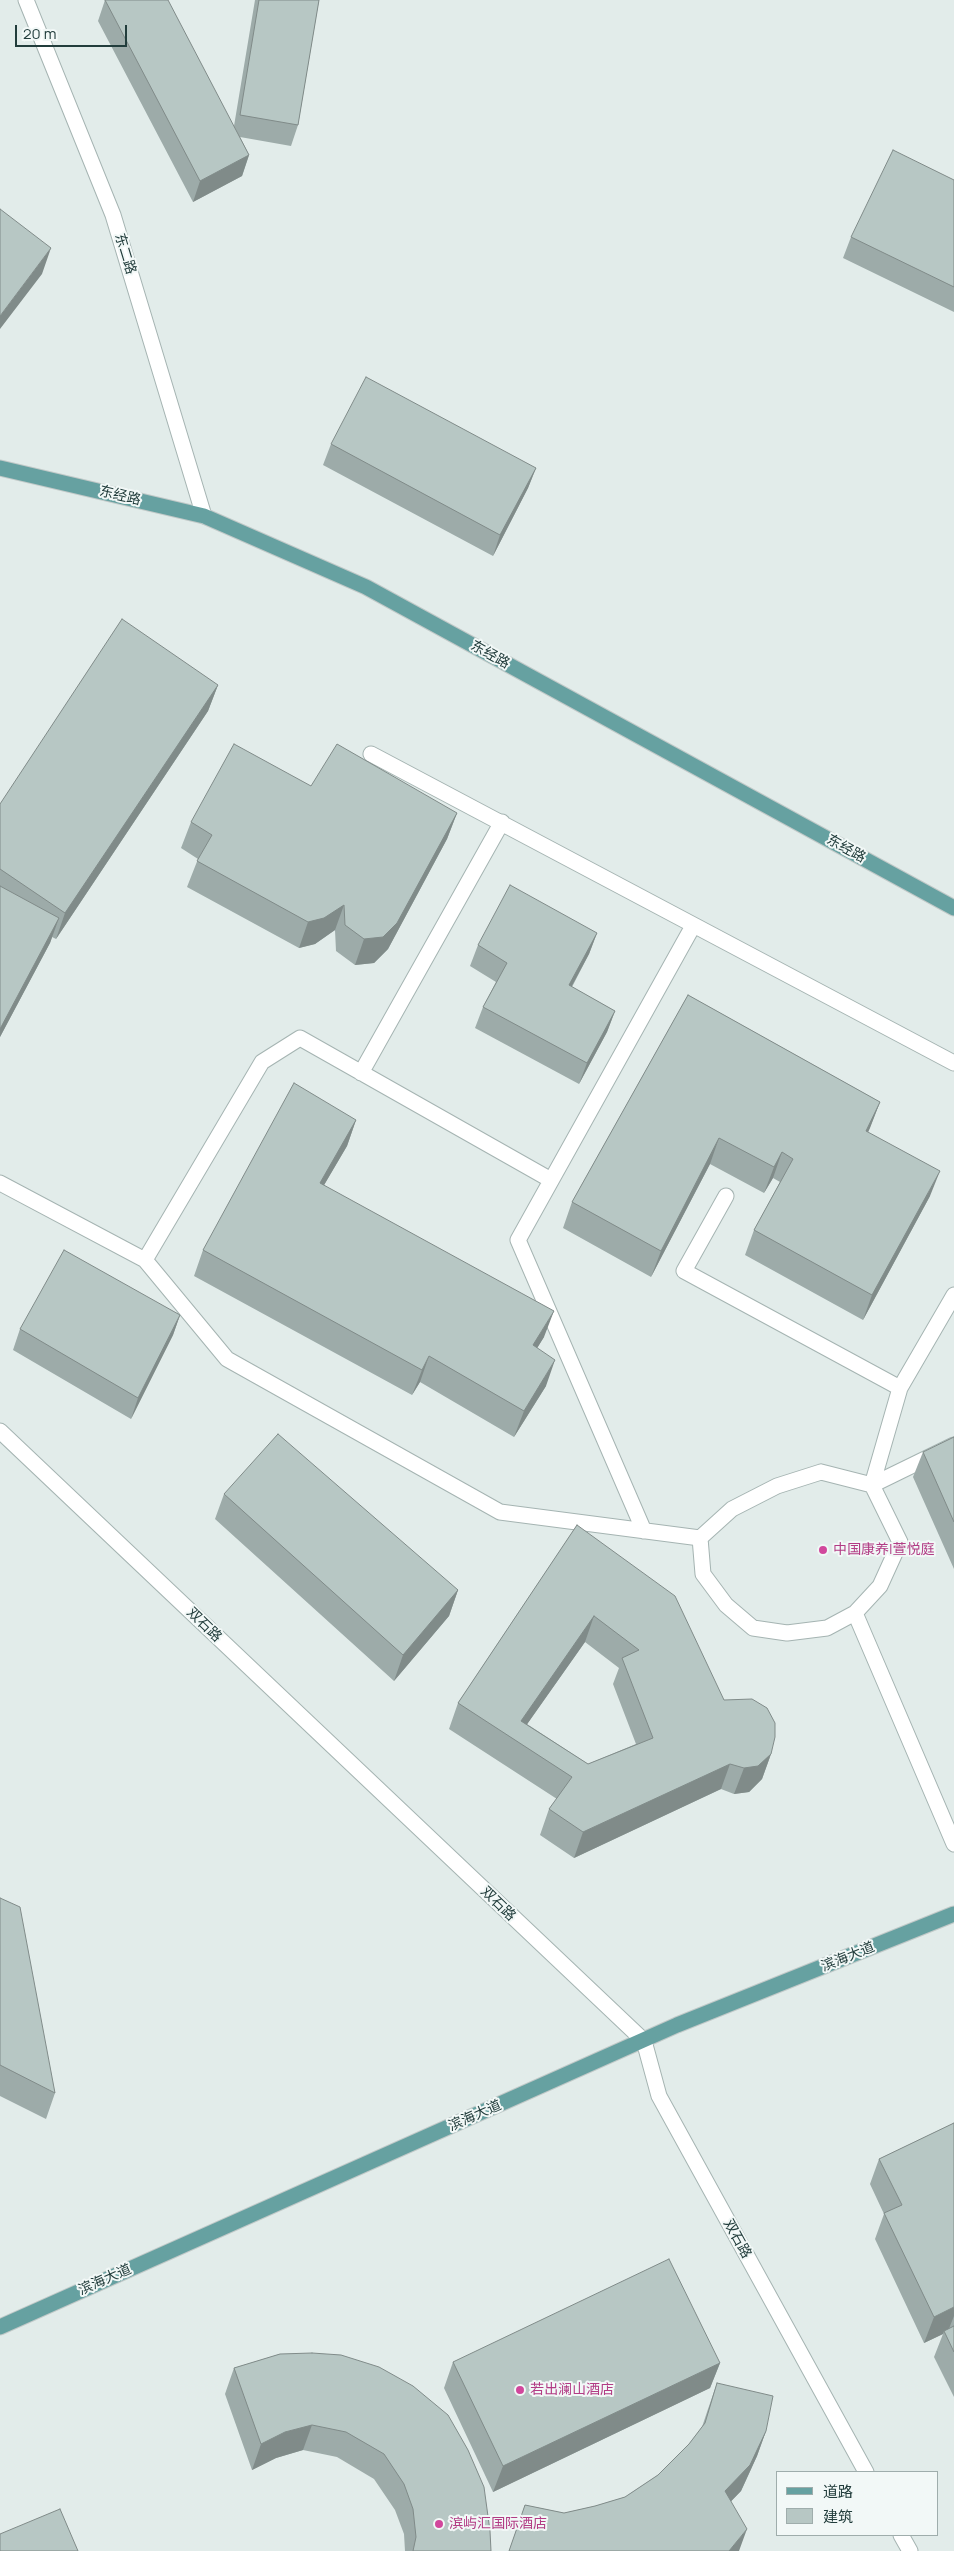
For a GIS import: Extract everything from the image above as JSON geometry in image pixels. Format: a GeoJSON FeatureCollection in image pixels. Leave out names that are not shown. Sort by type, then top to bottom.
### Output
{"type":"FeatureCollection","features":[{"type":"Feature","properties":{"kind":"main road","name":"东经路"},"geometry":{"type":"LineString","coordinates":[[0,468],[204,516],[366,587],[954,908]]}},
{"type":"Feature","properties":{"kind":"main road","name":"滨海大道"},"geometry":{"type":"LineString","coordinates":[[0,2327],[677,2025],[954,1914]]}},
{"type":"Feature","properties":{"kind":"street","name":"东二路"},"geometry":{"type":"LineString","coordinates":[[26,0],[114,215],[204,516]]}},
{"type":"Feature","properties":{"kind":"street"},"geometry":{"type":"LineString","coordinates":[[370,754],[954,1062]]}},
{"type":"Feature","properties":{"kind":"street"},"geometry":{"type":"LineString","coordinates":[[361,1073],[502,822]]}},
{"type":"Feature","properties":{"kind":"street"},"geometry":{"type":"LineString","coordinates":[[644,1531],[518,1240],[693,926]]}},
{"type":"Feature","properties":{"kind":"street"},"geometry":{"type":"LineString","coordinates":[[145,1260],[262,1062],[300,1038],[552,1180]]}},
{"type":"Feature","properties":{"kind":"street"},"geometry":{"type":"LineString","coordinates":[[0,1183],[145,1260],[228,1359],[500,1512],[700,1538],[732,1509],[776,1486],[822,1472],[872,1485],[954,1445]]}},
{"type":"Feature","properties":{"kind":"street"},"geometry":{"type":"LineString","coordinates":[[726,1196],[684,1271],[900,1388]]}},
{"type":"Feature","properties":{"kind":"street"},"geometry":{"type":"LineString","coordinates":[[700,1538],[703,1574],[726,1605],[753,1628],[787,1633],[827,1628],[855,1613],[880,1586],[900,1542],[872,1485],[900,1388],[954,1295]]}},
{"type":"Feature","properties":{"kind":"street","name":"双石路"},"geometry":{"type":"LineString","coordinates":[[0,1431],[644,2041],[659,2096],[865,2471]]}},
{"type":"Feature","properties":{"kind":"street"},"geometry":{"type":"LineString","coordinates":[[855,1613],[954,1844]]}},
{"type":"Feature","properties":{"kind":"street"},"geometry":{"type":"LineString","coordinates":[[902,2536],[910,2551]]}},
{"type":"Feature","properties":{"kind":"building"},"geometry":{"type":"Polygon","coordinates":[[[105,0],[168,0],[249,155],[200,181],[105,0]]]}},
{"type":"Feature","properties":{"kind":"building"},"geometry":{"type":"Polygon","coordinates":[[[259,0],[319,0],[298,125],[240,115],[259,0]]]}},
{"type":"Feature","properties":{"kind":"building"},"geometry":{"type":"Polygon","coordinates":[[[893,150],[954,180],[954,287],[851,237],[893,150]]]}},
{"type":"Feature","properties":{"kind":"building"},"geometry":{"type":"Polygon","coordinates":[[[0,209],[51,248],[0,316],[0,209]]]}},
{"type":"Feature","properties":{"kind":"building"},"geometry":{"type":"Polygon","coordinates":[[[366,377],[536,468],[500,535],[331,444],[366,377]]]}},
{"type":"Feature","properties":{"kind":"building"},"geometry":{"type":"Polygon","coordinates":[[[122,619],[218,685],[65,913],[0,869],[0,804],[122,619]]]}},
{"type":"Feature","properties":{"kind":"building"},"geometry":{"type":"Polygon","coordinates":[[[234,744],[311,786],[337,744],[457,813],[397,923],[383,937],[364,939],[345,925],[344,905],[324,918],[308,922],[197,861],[212,835],[191,822],[234,744]]]}},
{"type":"Feature","properties":{"kind":"building"},"geometry":{"type":"Polygon","coordinates":[[[510,885],[597,933],[569,985],[615,1011],[587,1063],[483,1007],[507,963],[478,945],[510,885]]]}},
{"type":"Feature","properties":{"kind":"building"},"geometry":{"type":"Polygon","coordinates":[[[0,886],[59,918],[0,1029],[0,886]]]}},
{"type":"Feature","properties":{"kind":"building"},"geometry":{"type":"Polygon","coordinates":[[[688,995],[880,1102],[866,1131],[940,1171],[872,1295],[754,1230],[793,1159],[782,1152],[774,1167],[719,1138],[661,1251],[572,1202],[688,995]]]}},
{"type":"Feature","properties":{"kind":"building"},"geometry":{"type":"Polygon","coordinates":[[[294,1083],[356,1120],[320,1183],[554,1311],[533,1345],[555,1360],[524,1411],[429,1356],[422,1370],[203,1250],[294,1083]]]}},
{"type":"Feature","properties":{"kind":"building"},"geometry":{"type":"Polygon","coordinates":[[[64,1250],[180,1315],[138,1398],[20,1329],[64,1250]]]}},
{"type":"Feature","properties":{"kind":"building"},"geometry":{"type":"Polygon","coordinates":[[[278,1434],[458,1590],[403,1655],[224,1494],[278,1434]]]}},
{"type":"Feature","properties":{"kind":"building"},"geometry":{"type":"Polygon","coordinates":[[[954,1437],[954,1522],[923,1452],[954,1437]]]}},
{"type":"Feature","properties":{"kind":"building"},"geometry":{"type":"Polygon","coordinates":[[[577,1525],[675,1596],[724,1700],[752,1699],[767,1708],[775,1723],[775,1737],[771,1754],[758,1766],[744,1768],[730,1764],[583,1832],[549,1809],[572,1777],[458,1703],[577,1525]],[[594,1616],[521,1721],[588,1764],[653,1738],[622,1658],[639,1650],[594,1616]]]}},
{"type":"Feature","properties":{"kind":"building"},"geometry":{"type":"Polygon","coordinates":[[[0,1898],[20,1907],[55,2093],[0,2065],[0,1898]]]}},
{"type":"Feature","properties":{"kind":"building"},"geometry":{"type":"Polygon","coordinates":[[[954,2123],[954,2307],[934,2317],[884,2213],[902,2205],[879,2159],[954,2123]]]}},
{"type":"Feature","properties":{"kind":"building"},"geometry":{"type":"Polygon","coordinates":[[[669,2259],[720,2363],[503,2466],[453,2362],[669,2259]]]}},
{"type":"Feature","properties":{"kind":"building"},"geometry":{"type":"Polygon","coordinates":[[[954,2326],[954,2352],[944,2331],[954,2326]]]}},
{"type":"Feature","properties":{"kind":"building"},"geometry":{"type":"Polygon","coordinates":[[[312,2353],[341,2355],[379,2367],[413,2386],[448,2415],[468,2450],[484,2487],[491,2551],[413,2551],[416,2537],[413,2509],[404,2484],[384,2454],[346,2432],[312,2425],[285,2432],[261,2444],[234,2368],[280,2354],[312,2353]]]}},
{"type":"Feature","properties":{"kind":"building"},"geometry":{"type":"Polygon","coordinates":[[[717,2383],[773,2396],[766,2431],[750,2465],[725,2491],[747,2529],[729,2551],[509,2551],[525,2505],[564,2513],[625,2497],[658,2475],[689,2444],[705,2423],[717,2383]]]}},
{"type":"Feature","properties":{"kind":"building"},"geometry":{"type":"Polygon","coordinates":[[[60,2509],[78,2551],[0,2551],[0,2534],[60,2509]]]}},
{"type":"Feature","properties":{"kind":"place","name":"中国康养|萱悦庭"},"geometry":{"type":"Point","coordinates":[823,1550]}},
{"type":"Feature","properties":{"kind":"place","name":"若出澜山酒店"},"geometry":{"type":"Point","coordinates":[520,2390]}},
{"type":"Feature","properties":{"kind":"place","name":"滨屿汇国际酒店"},"geometry":{"type":"Point","coordinates":[439,2524]}}]}
